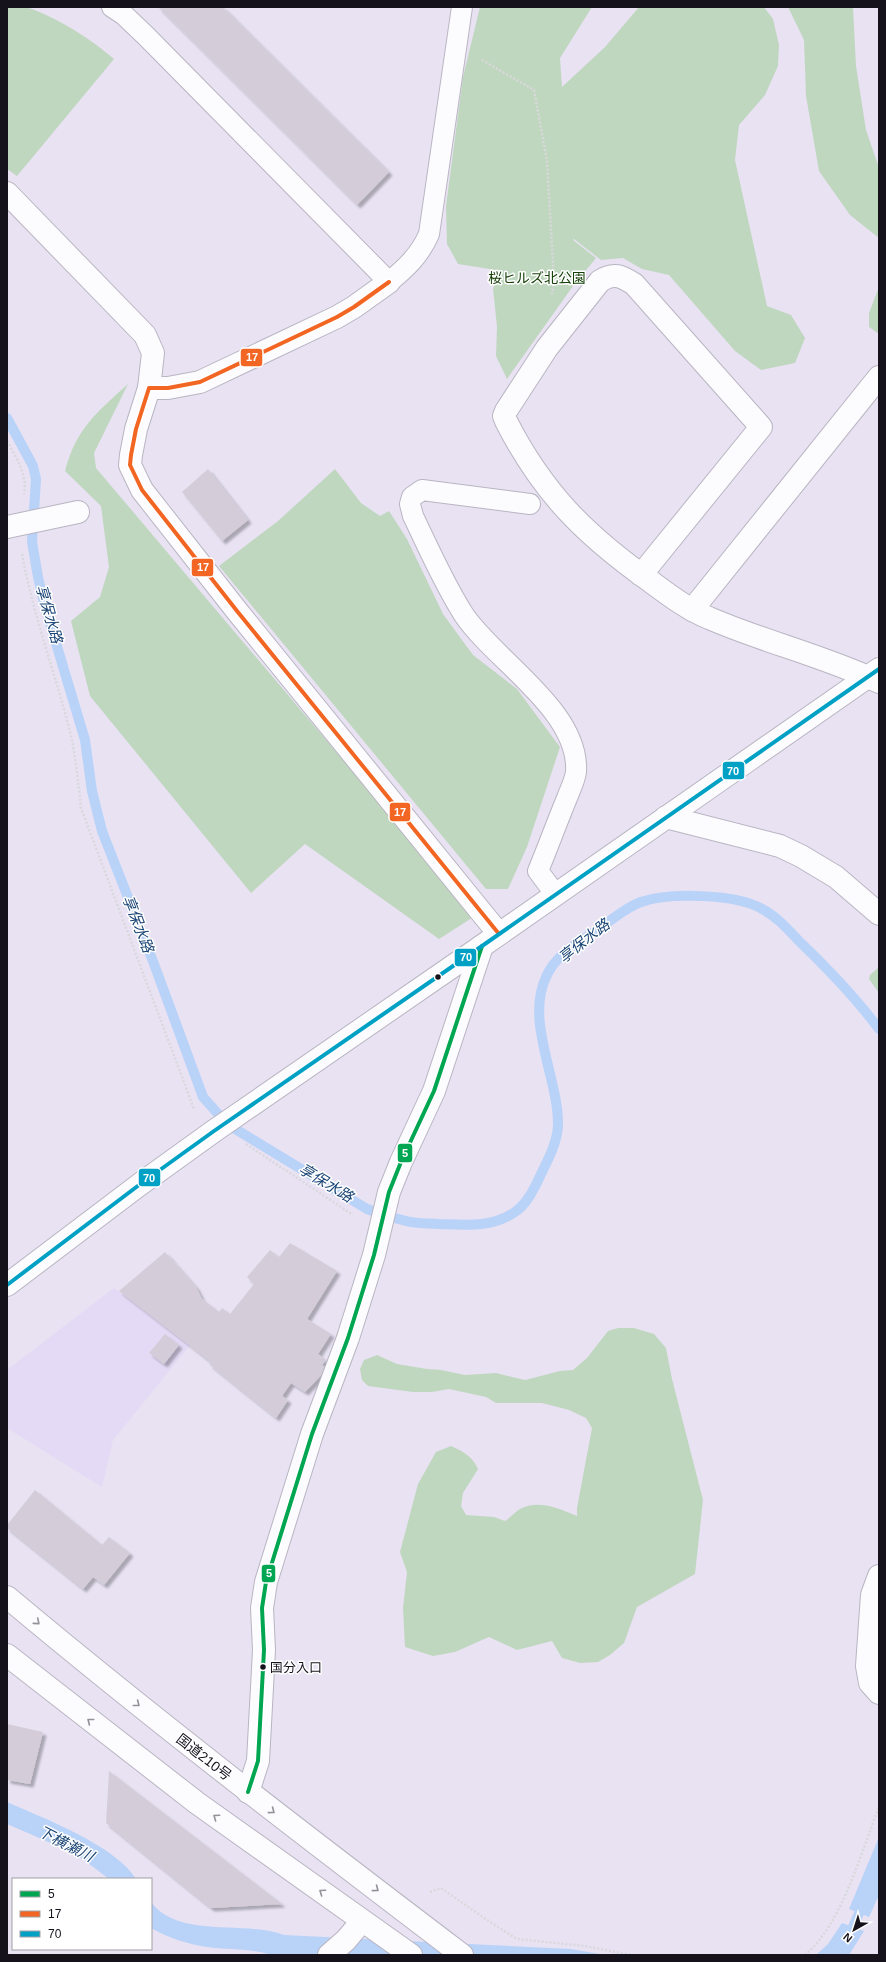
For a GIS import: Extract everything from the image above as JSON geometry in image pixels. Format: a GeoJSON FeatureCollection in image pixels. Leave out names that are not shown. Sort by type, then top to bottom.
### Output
{"type":"FeatureCollection","features":[{"type":"Feature","properties":{"kind":"main road"},"geometry":{"type":"LineString","coordinates":[[7,194],[145,335],[153,353],[148,388],[136,428],[130,465],[142,490],[491,940]]}},
{"type":"Feature","properties":{"kind":"main road"},"geometry":{"type":"LineString","coordinates":[[641,575],[761,427],[634,284],[616,275],[608,276],[600,281],[559,331],[504,416],[537,475],[554,498],[579,524],[641,575],[692,610],[722,623],[875,676]]}},
{"type":"Feature","properties":{"kind":"main road"},"geometry":{"type":"LineString","coordinates":[[148,388],[168,388],[200,382],[337,317],[389,282]]}},
{"type":"Feature","properties":{"kind":"main road"},"geometry":{"type":"LineString","coordinates":[[692,610],[879,377]]}},
{"type":"Feature","properties":{"kind":"main road"},"geometry":{"type":"LineString","coordinates":[[12,526],[78,512]]}},
{"type":"Feature","properties":{"kind":"main road"},"geometry":{"type":"LineString","coordinates":[[7,1285],[214,1130],[556,895],[666,817],[875,676]]}},
{"type":"Feature","properties":{"kind":"main road"},"geometry":{"type":"LineString","coordinates":[[666,817],[780,846],[801,856],[836,877],[879,914]]}},
{"type":"Feature","properties":{"kind":"main road"},"geometry":{"type":"LineString","coordinates":[[248,1792],[258,1761],[264,1650],[262,1608],[266,1582],[312,1434],[348,1338],[374,1255],[383,1215],[401,1162],[434,1091],[491,940]]}},
{"type":"Feature","properties":{"kind":"main road"},"geometry":{"type":"LineString","coordinates":[[879,1576],[872,1595],[867,1666],[870,1683],[879,1693]]}},
{"type":"Feature","properties":{"kind":"main road","name":"国道210号"},"geometry":{"type":"LineString","coordinates":[[7,1596],[119,1690],[248,1792],[462,1955]]}},
{"type":"Feature","properties":{"kind":"main road"},"geometry":{"type":"LineString","coordinates":[[7,1655],[197,1803],[411,1955]]}},
{"type":"Feature","properties":{"kind":"main road"},"geometry":{"type":"LineString","coordinates":[[329,1955],[346,1940],[362,1921]]}},
{"type":"Feature","properties":{"kind":"lane"},"geometry":{"type":"LineString","coordinates":[[112,7],[146,36],[389,282],[414,260],[422,249],[429,234],[455,44],[462,7]]}},
{"type":"Feature","properties":{"kind":"lane"},"geometry":{"type":"LineString","coordinates":[[530,504],[422,490],[412,497],[410,504],[416,522],[465,616],[480,634],[533,688],[554,712],[569,738],[575,756],[576,773],[538,871],[556,895]]}},
{"type":"Feature","properties":{"kind":"path"},"geometry":{"type":"LineString","coordinates":[[455,44],[534,90],[547,160],[554,280],[551,301]]}},
{"type":"Feature","properties":{"kind":"path"},"geometry":{"type":"LineString","coordinates":[[7,441],[16,457],[24,478],[24,491],[12,526],[35,617],[76,759],[81,808],[157,1008],[192,1106],[196,1113]]}},
{"type":"Feature","properties":{"kind":"path"},"geometry":{"type":"LineString","coordinates":[[242,1141],[357,1218]]}},
{"type":"Feature","properties":{"kind":"path"},"geometry":{"type":"LineString","coordinates":[[805,1955],[816,1946],[839,1910],[879,1807]]}},
{"type":"Feature","properties":{"kind":"path"},"geometry":{"type":"LineString","coordinates":[[428,1893],[441,1888],[517,1939],[585,1946],[631,1955]]}},
{"type":"Feature","properties":{"kind":"shaded area"},"geometry":{"type":"Polygon","coordinates":[[[114,1288],[174,1331],[190,1345],[113,1440],[102,1487],[7,1428],[7,1370],[114,1288]]]}},
{"type":"Feature","properties":{"kind":"green space"},"geometry":{"type":"Polygon","coordinates":[[[7,7],[27,7],[51,17],[85,37],[114,59],[17,176],[7,169],[7,7]]]}},
{"type":"Feature","properties":{"kind":"green space","name":"桜ヒルズ北公園"},"geometry":{"type":"Polygon","coordinates":[[[480,7],[592,7],[560,58],[562,87],[605,47],[639,7],[764,7],[773,19],[779,45],[778,66],[765,95],[739,125],[735,160],[767,306],[791,315],[805,338],[795,363],[761,370],[735,351],[669,275],[642,269],[623,258],[601,260],[574,239],[573,240],[596,258],[573,286],[507,379],[496,356],[497,327],[493,288],[502,271],[458,264],[447,244],[446,206],[463,77],[480,7]]]}},
{"type":"Feature","properties":{"kind":"green space"},"geometry":{"type":"Polygon","coordinates":[[[788,7],[853,7],[856,66],[866,130],[879,168],[879,238],[850,215],[819,171],[806,96],[804,40],[788,7]]]}},
{"type":"Feature","properties":{"kind":"green space"},"geometry":{"type":"Polygon","coordinates":[[[879,287],[879,334],[869,327],[869,313],[879,287]]]}},
{"type":"Feature","properties":{"kind":"green space"},"geometry":{"type":"Polygon","coordinates":[[[128,384],[94,453],[96,468],[475,916],[439,939],[305,844],[251,893],[90,696],[71,621],[100,597],[109,567],[101,506],[65,471],[75,444],[81,433],[97,413],[128,384]]]}},
{"type":"Feature","properties":{"kind":"green space"},"geometry":{"type":"Polygon","coordinates":[[[335,469],[361,503],[380,516],[389,511],[407,539],[443,614],[473,655],[517,689],[560,747],[527,847],[508,889],[486,889],[219,566],[278,521],[335,469]]]}},
{"type":"Feature","properties":{"kind":"green space"},"geometry":{"type":"Polygon","coordinates":[[[879,967],[879,993],[869,979],[870,975],[879,967]]]}},
{"type":"Feature","properties":{"kind":"green space"},"geometry":{"type":"Polygon","coordinates":[[[618,1328],[634,1328],[654,1334],[666,1348],[672,1379],[703,1500],[695,1574],[637,1607],[624,1643],[610,1655],[598,1662],[580,1663],[562,1658],[552,1641],[517,1650],[489,1637],[455,1652],[433,1656],[405,1647],[403,1608],[407,1572],[400,1552],[418,1484],[436,1452],[451,1446],[467,1455],[478,1469],[463,1493],[461,1506],[466,1515],[494,1517],[505,1521],[520,1509],[527,1506],[542,1505],[577,1516],[577,1508],[592,1428],[586,1418],[569,1410],[542,1403],[496,1403],[486,1397],[449,1389],[432,1392],[413,1392],[368,1386],[362,1380],[360,1369],[364,1360],[377,1355],[397,1364],[465,1375],[496,1373],[525,1380],[560,1371],[573,1370],[587,1358],[608,1331],[618,1328]]]}},
{"type":"Feature","properties":{"kind":"water"},"geometry":{"type":"Polygon","coordinates":[[[7,1802],[58,1824],[95,1844],[112,1855],[126,1867],[135,1878],[108,1878],[84,1860],[67,1850],[7,1824],[7,1802]]]}},
{"type":"Feature","properties":{"kind":"water"},"geometry":{"type":"Polygon","coordinates":[[[879,1837],[879,1895],[869,1917],[849,1909],[879,1837]]]}},
{"type":"Feature","properties":{"kind":"water"},"geometry":{"type":"Polygon","coordinates":[[[152,1903],[163,1913],[178,1921],[195,1925],[251,1929],[284,1935],[571,1949],[605,1955],[271,1955],[256,1951],[200,1946],[164,1935],[152,1929],[152,1903]]]}},
{"type":"Feature","properties":{"kind":"water"},"geometry":{"type":"Polygon","coordinates":[[[842,1923],[864,1931],[849,1955],[816,1955],[828,1944],[842,1923]]]}},
{"type":"Feature","properties":{"kind":"building"},"geometry":{"type":"Polygon","coordinates":[[[158,7],[223,7],[389,172],[357,205],[158,7]]]}},
{"type":"Feature","properties":{"kind":"building"},"geometry":{"type":"Polygon","coordinates":[[[208,469],[248,520],[222,541],[182,492],[208,469]]]}},
{"type":"Feature","properties":{"kind":"building"},"geometry":{"type":"Polygon","coordinates":[[[290,1243],[337,1271],[307,1319],[331,1334],[318,1354],[326,1360],[322,1365],[327,1369],[305,1392],[291,1383],[282,1396],[288,1400],[276,1418],[209,1364],[211,1362],[119,1291],[165,1252],[196,1287],[202,1299],[219,1312],[222,1308],[230,1314],[254,1284],[247,1277],[270,1250],[279,1257],[290,1243]]]}},
{"type":"Feature","properties":{"kind":"building"},"geometry":{"type":"Polygon","coordinates":[[[165,1334],[179,1345],[164,1364],[149,1353],[165,1334]]]}},
{"type":"Feature","properties":{"kind":"building"},"geometry":{"type":"Polygon","coordinates":[[[35,1490],[102,1545],[109,1537],[130,1553],[104,1585],[93,1577],[83,1589],[7,1528],[7,1525],[35,1490]]]}},
{"type":"Feature","properties":{"kind":"building"},"geometry":{"type":"Polygon","coordinates":[[[7,1724],[43,1732],[30,1784],[7,1780],[7,1724]]]}},
{"type":"Feature","properties":{"kind":"building"},"geometry":{"type":"Polygon","coordinates":[[[109,1771],[282,1904],[211,1908],[106,1823],[109,1771]]]}},
{"type":"Feature","properties":{"kind":"waterway","name":"享保水路"},"geometry":{"type":"LineString","coordinates":[[7,418],[33,466],[36,479],[32,542],[38,577],[44,603],[85,740],[92,791],[102,831],[154,964],[203,1097],[227,1124],[367,1209],[414,1223],[459,1225],[478,1224],[497,1221],[506,1217],[520,1208],[531,1194],[550,1156],[557,1132],[557,1108],[554,1089],[544,1051],[539,1013],[541,994],[550,968],[563,954],[626,909],[641,902],[653,899],[703,896],[736,900],[751,904],[768,912],[784,925],[833,975],[861,1006],[879,1029]]}},
{"type":"Feature","properties":{"kind":"waterway","name":"下横瀬川"},"geometry":{"type":"LineString","coordinates":[[832,1955],[849,1936],[864,1902]]}},
{"type":"Feature","properties":{"kind":"transit line","name":"17"},"geometry":{"type":"LineString","coordinates":[[389,282],[337,317],[200,382],[168,388],[149,388],[136,429],[130,465],[142,490],[237,611],[499,934]]}},
{"type":"Feature","properties":{"kind":"transit line","name":"70"},"geometry":{"type":"LineString","coordinates":[[7,1285],[139,1185],[214,1131],[879,669]]}},
{"type":"Feature","properties":{"kind":"transit line","name":"5"},"geometry":{"type":"LineString","coordinates":[[248,1792],[258,1761],[264,1650],[262,1608],[266,1582],[312,1434],[348,1338],[374,1255],[389,1192],[401,1162],[434,1091],[482,946]]}},
{"type":"Feature","properties":{"kind":"place","name":"国分入口"},"geometry":{"type":"Point","coordinates":[263,1667]}}]}
